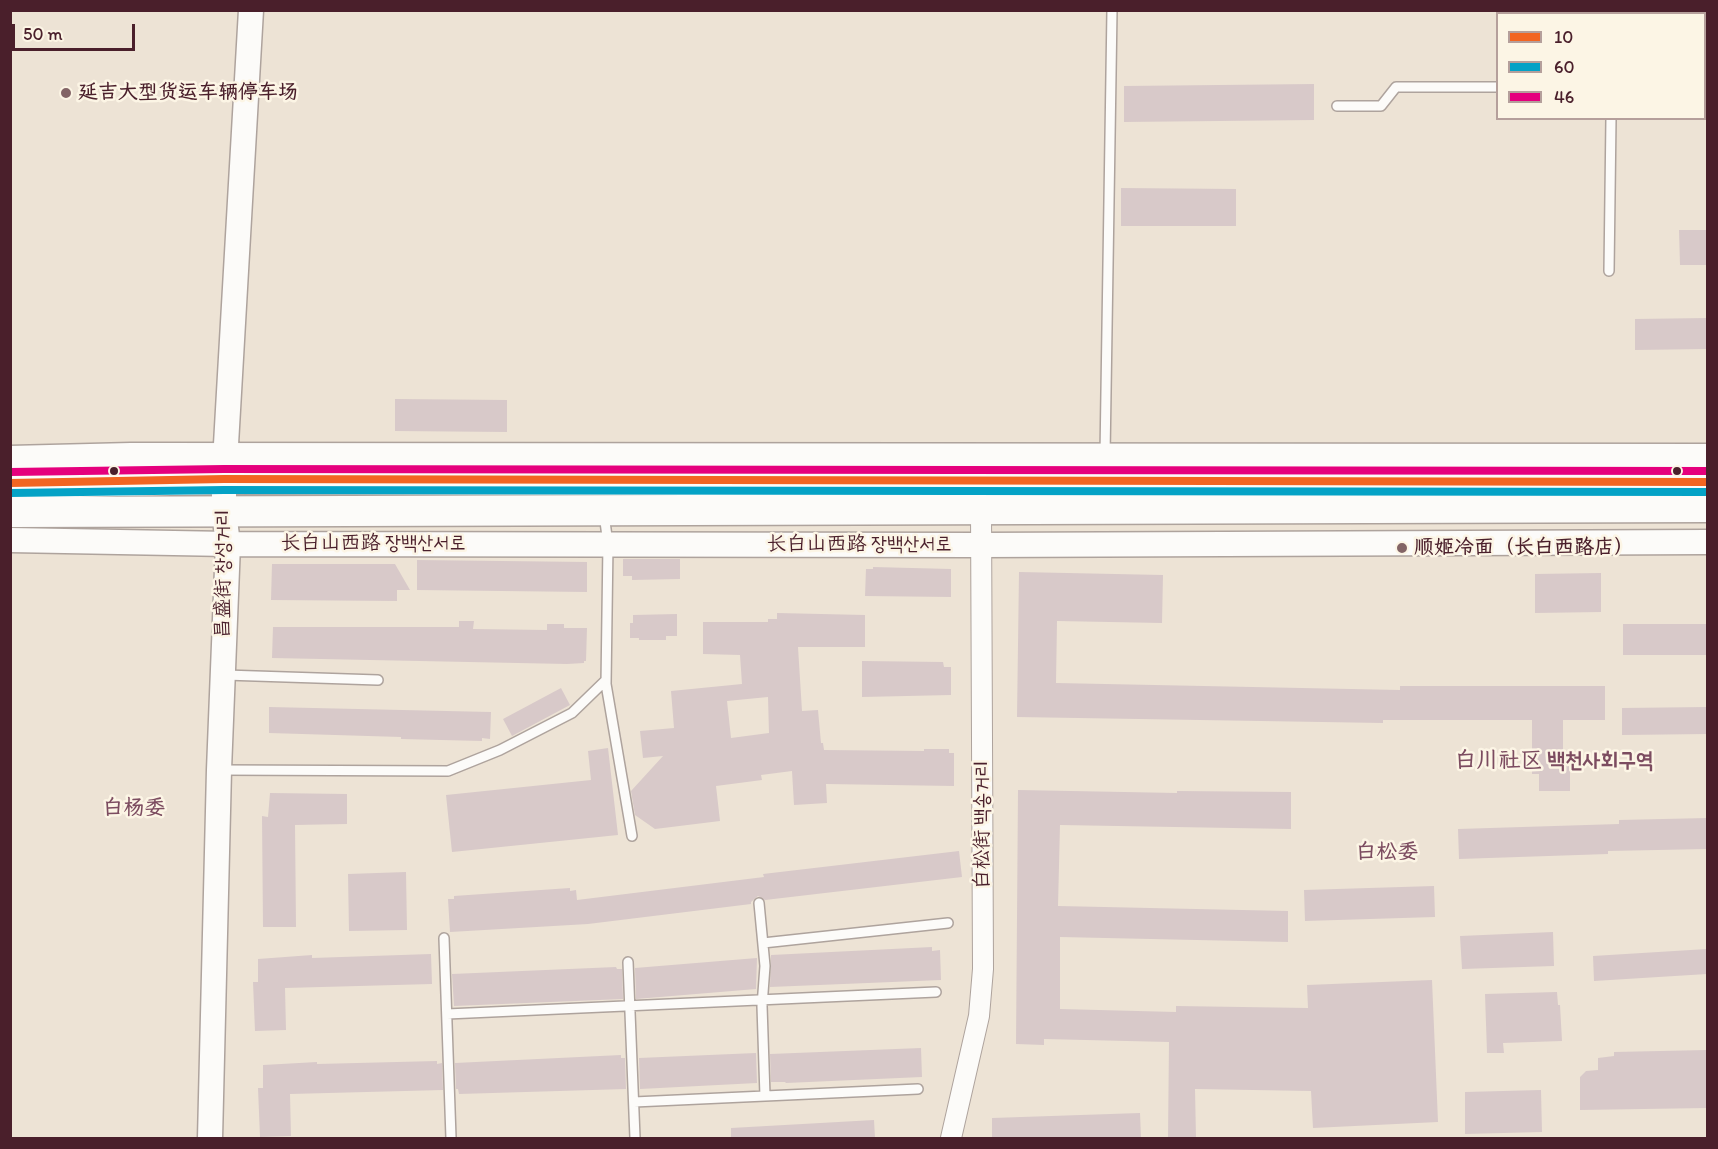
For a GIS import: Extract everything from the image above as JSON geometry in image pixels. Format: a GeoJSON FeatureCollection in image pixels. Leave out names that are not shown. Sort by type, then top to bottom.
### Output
{"type":"FeatureCollection","features":[{"type":"Feature","properties":{"kind":"main road"},"geometry":{"type":"LineString","coordinates":[[10,483],[225,468],[1104,469],[1707,482]]}},
{"type":"Feature","properties":{"kind":"main road","name":"长白山西路 장백산서로"},"geometry":{"type":"LineString","coordinates":[[10,512],[1707,507]]}},
{"type":"Feature","properties":{"kind":"street","name":"昌盛街 창성거리"},"geometry":{"type":"LineString","coordinates":[[210,1138],[219,770],[228,544],[224,512],[225,468],[251,10]]}},
{"type":"Feature","properties":{"kind":"street"},"geometry":{"type":"LineString","coordinates":[[1104,469],[1707,456]]}},
{"type":"Feature","properties":{"kind":"street"},"geometry":{"type":"LineString","coordinates":[[10,458],[225,468]]}},
{"type":"Feature","properties":{"kind":"street","name":"白松街 백송거리"},"geometry":{"type":"LineString","coordinates":[[951,1138],[979,1016],[983,969],[981,509]]}},
{"type":"Feature","properties":{"kind":"street","name":"长白山西路 장백산서로"},"geometry":{"type":"LineString","coordinates":[[10,540],[228,544],[982,545],[1707,542]]}},
{"type":"Feature","properties":{"kind":"lane"},"geometry":{"type":"LineString","coordinates":[[1104,469],[1112,10]]}},
{"type":"Feature","properties":{"kind":"lane"},"geometry":{"type":"LineString","coordinates":[[1337,106],[1381,106],[1396,87],[1496,87]]}},
{"type":"Feature","properties":{"kind":"lane"},"geometry":{"type":"LineString","coordinates":[[1609,271],[1611,120]]}},
{"type":"Feature","properties":{"kind":"lane"},"geometry":{"type":"LineString","coordinates":[[603,509],[608,544],[606,680],[632,836]]}},
{"type":"Feature","properties":{"kind":"lane"},"geometry":{"type":"LineString","coordinates":[[223,675],[378,680]]}},
{"type":"Feature","properties":{"kind":"lane"},"geometry":{"type":"LineString","coordinates":[[219,770],[447,771],[500,750],[572,713],[606,680]]}},
{"type":"Feature","properties":{"kind":"lane"},"geometry":{"type":"LineString","coordinates":[[759,903],[765,966],[762,1000],[765,1096]]}},
{"type":"Feature","properties":{"kind":"lane"},"geometry":{"type":"LineString","coordinates":[[763,943],[948,923]]}},
{"type":"Feature","properties":{"kind":"lane"},"geometry":{"type":"LineString","coordinates":[[444,938],[451,1138]]}},
{"type":"Feature","properties":{"kind":"lane"},"geometry":{"type":"LineString","coordinates":[[628,962],[635,1138]]}},
{"type":"Feature","properties":{"kind":"lane"},"geometry":{"type":"LineString","coordinates":[[447,1014],[936,992]]}},
{"type":"Feature","properties":{"kind":"lane"},"geometry":{"type":"LineString","coordinates":[[634,1102],[918,1089]]}},
{"type":"Feature","properties":{"kind":"building"},"geometry":{"type":"Polygon","coordinates":[[[1314,84],[1314,120],[1124,122],[1124,86],[1314,84]]]}},
{"type":"Feature","properties":{"kind":"building"},"geometry":{"type":"Polygon","coordinates":[[[1121,188],[1236,189],[1236,226],[1121,226],[1121,188]]]}},
{"type":"Feature","properties":{"kind":"building"},"geometry":{"type":"Polygon","coordinates":[[[1679,230],[1707,230],[1707,265],[1680,265],[1679,230]]]}},
{"type":"Feature","properties":{"kind":"building"},"geometry":{"type":"Polygon","coordinates":[[[1707,318],[1707,349],[1635,350],[1635,319],[1707,318]]]}},
{"type":"Feature","properties":{"kind":"building"},"geometry":{"type":"Polygon","coordinates":[[[395,399],[507,400],[507,432],[395,431],[395,399]]]}},
{"type":"Feature","properties":{"kind":"building"},"geometry":{"type":"Polygon","coordinates":[[[623,559],[680,559],[680,579],[632,580],[632,576],[623,576],[623,559]]]}},
{"type":"Feature","properties":{"kind":"building"},"geometry":{"type":"Polygon","coordinates":[[[417,560],[587,562],[587,592],[417,590],[417,560]]]}},
{"type":"Feature","properties":{"kind":"building"},"geometry":{"type":"Polygon","coordinates":[[[272,564],[395,564],[410,590],[397,590],[397,601],[271,600],[272,564]]]}},
{"type":"Feature","properties":{"kind":"building"},"geometry":{"type":"Polygon","coordinates":[[[873,567],[951,569],[951,597],[865,596],[866,569],[873,569],[873,567]]]}},
{"type":"Feature","properties":{"kind":"building"},"geometry":{"type":"Polygon","coordinates":[[[1019,572],[1163,575],[1162,623],[1057,621],[1056,683],[1400,690],[1400,686],[1605,686],[1605,720],[1563,720],[1563,759],[1570,759],[1570,791],[1539,791],[1539,774],[1532,774],[1532,720],[1383,720],[1383,723],[1017,717],[1019,572]]]}},
{"type":"Feature","properties":{"kind":"building"},"geometry":{"type":"Polygon","coordinates":[[[1601,573],[1601,612],[1535,613],[1535,574],[1601,573]]]}},
{"type":"Feature","properties":{"kind":"building"},"geometry":{"type":"Polygon","coordinates":[[[777,613],[865,615],[865,647],[798,647],[802,711],[818,710],[821,743],[823,743],[824,750],[949,749],[949,753],[954,753],[954,786],[826,784],[827,803],[794,805],[792,771],[761,775],[762,780],[716,786],[720,821],[655,829],[635,815],[631,791],[663,756],[643,758],[640,731],[674,728],[671,691],[742,684],[740,655],[703,654],[703,622],[768,622],[768,619],[777,619],[777,613]],[[768,697],[727,701],[731,738],[769,733],[768,697]]]}},
{"type":"Feature","properties":{"kind":"building"},"geometry":{"type":"Polygon","coordinates":[[[677,614],[677,636],[666,636],[666,640],[630,638],[630,623],[633,623],[633,615],[677,614]]]}},
{"type":"Feature","properties":{"kind":"building"},"geometry":{"type":"Polygon","coordinates":[[[459,621],[474,621],[473,629],[547,630],[547,624],[564,624],[564,628],[587,628],[586,661],[567,664],[272,658],[273,627],[459,627],[459,621]]]}},
{"type":"Feature","properties":{"kind":"building"},"geometry":{"type":"Polygon","coordinates":[[[1623,624],[1707,624],[1707,655],[1623,655],[1623,624]]]}},
{"type":"Feature","properties":{"kind":"building"},"geometry":{"type":"Polygon","coordinates":[[[862,661],[943,662],[944,667],[951,667],[951,695],[862,697],[862,661]]]}},
{"type":"Feature","properties":{"kind":"building"},"geometry":{"type":"Polygon","coordinates":[[[561,688],[570,705],[512,736],[503,719],[561,688]]]}},
{"type":"Feature","properties":{"kind":"building"},"geometry":{"type":"Polygon","coordinates":[[[269,707],[491,712],[490,739],[482,738],[482,741],[401,739],[401,737],[269,733],[269,707]]]}},
{"type":"Feature","properties":{"kind":"building"},"geometry":{"type":"Polygon","coordinates":[[[1707,707],[1707,734],[1622,735],[1622,708],[1707,707]]]}},
{"type":"Feature","properties":{"kind":"building"},"geometry":{"type":"Polygon","coordinates":[[[608,748],[618,835],[452,852],[446,795],[591,780],[588,751],[608,748]]]}},
{"type":"Feature","properties":{"kind":"building"},"geometry":{"type":"Polygon","coordinates":[[[1018,790],[1177,793],[1177,791],[1291,792],[1291,829],[1060,825],[1058,906],[1288,911],[1288,942],[1060,937],[1060,1009],[1176,1012],[1176,1006],[1308,1008],[1307,985],[1432,980],[1438,1122],[1313,1128],[1311,1091],[1195,1089],[1196,1138],[1168,1138],[1169,1042],[1044,1039],[1044,1045],[1016,1044],[1018,790]]]}},
{"type":"Feature","properties":{"kind":"building"},"geometry":{"type":"Polygon","coordinates":[[[270,793],[347,794],[347,824],[295,825],[296,927],[263,927],[262,816],[268,817],[270,793]]]}},
{"type":"Feature","properties":{"kind":"building"},"geometry":{"type":"Polygon","coordinates":[[[1707,818],[1707,849],[1608,851],[1608,854],[1459,859],[1458,829],[1619,824],[1619,820],[1707,818]]]}},
{"type":"Feature","properties":{"kind":"building"},"geometry":{"type":"Polygon","coordinates":[[[959,851],[962,877],[765,900],[758,896],[751,904],[588,924],[450,932],[448,899],[454,899],[454,896],[570,888],[570,891],[576,890],[577,900],[764,877],[763,874],[959,851]]]}},
{"type":"Feature","properties":{"kind":"building"},"geometry":{"type":"Polygon","coordinates":[[[406,872],[407,930],[349,931],[348,874],[406,872]]]}},
{"type":"Feature","properties":{"kind":"building"},"geometry":{"type":"Polygon","coordinates":[[[1434,886],[1435,917],[1305,921],[1304,890],[1434,886]]]}},
{"type":"Feature","properties":{"kind":"building"},"geometry":{"type":"Polygon","coordinates":[[[1553,932],[1554,966],[1462,969],[1460,936],[1553,932]]]}},
{"type":"Feature","properties":{"kind":"building"},"geometry":{"type":"Polygon","coordinates":[[[932,947],[932,951],[940,950],[941,980],[770,987],[771,955],[932,947]]]}},
{"type":"Feature","properties":{"kind":"building"},"geometry":{"type":"Polygon","coordinates":[[[1707,949],[1707,974],[1594,981],[1593,956],[1707,949]]]}},
{"type":"Feature","properties":{"kind":"building"},"geometry":{"type":"Polygon","coordinates":[[[431,954],[432,984],[285,988],[286,1030],[255,1031],[253,982],[258,982],[258,959],[312,955],[312,958],[431,954]]]}},
{"type":"Feature","properties":{"kind":"building"},"geometry":{"type":"Polygon","coordinates":[[[757,958],[756,989],[636,999],[635,968],[757,958]]]}},
{"type":"Feature","properties":{"kind":"building"},"geometry":{"type":"Polygon","coordinates":[[[616,967],[622,969],[623,999],[454,1006],[452,974],[616,967]]]}},
{"type":"Feature","properties":{"kind":"building"},"geometry":{"type":"Polygon","coordinates":[[[1557,992],[1562,1041],[1503,1043],[1504,1053],[1487,1053],[1485,994],[1557,992]]]}},
{"type":"Feature","properties":{"kind":"building"},"geometry":{"type":"Polygon","coordinates":[[[921,1048],[922,1077],[771,1082],[770,1054],[921,1048]]]}},
{"type":"Feature","properties":{"kind":"building"},"geometry":{"type":"Polygon","coordinates":[[[1707,1050],[1707,1108],[1580,1110],[1580,1077],[1586,1071],[1598,1070],[1598,1058],[1614,1056],[1614,1052],[1707,1050]]]}},
{"type":"Feature","properties":{"kind":"building"},"geometry":{"type":"Polygon","coordinates":[[[756,1053],[757,1083],[640,1089],[639,1058],[756,1053]]]}},
{"type":"Feature","properties":{"kind":"building"},"geometry":{"type":"Polygon","coordinates":[[[621,1055],[621,1058],[625,1058],[626,1089],[459,1094],[456,1089],[455,1063],[621,1055]]]}},
{"type":"Feature","properties":{"kind":"building"},"geometry":{"type":"Polygon","coordinates":[[[437,1061],[437,1064],[442,1063],[443,1090],[290,1094],[291,1136],[260,1137],[258,1088],[263,1088],[263,1065],[437,1061]]]}},
{"type":"Feature","properties":{"kind":"building"},"geometry":{"type":"Polygon","coordinates":[[[1541,1090],[1542,1132],[1465,1134],[1465,1092],[1541,1090]]]}},
{"type":"Feature","properties":{"kind":"building"},"geometry":{"type":"Polygon","coordinates":[[[1140,1113],[1141,1138],[992,1138],[992,1118],[1140,1113]]]}},
{"type":"Feature","properties":{"kind":"building"},"geometry":{"type":"Polygon","coordinates":[[[874,1120],[875,1138],[731,1138],[731,1128],[874,1120]]]}},
{"type":"Feature","properties":{"kind":"transit line","name":"46"},"geometry":{"type":"LineString","coordinates":[[10,472],[224,469],[1708,471]]}},
{"type":"Feature","properties":{"kind":"transit line","name":"10"},"geometry":{"type":"LineString","coordinates":[[10,483],[224,479],[1708,482]]}},
{"type":"Feature","properties":{"kind":"transit line","name":"60"},"geometry":{"type":"LineString","coordinates":[[10,493],[224,490],[1708,492]]}},
{"type":"Feature","properties":{"kind":"place","name":"延吉大型货运车辆停车场"},"geometry":{"type":"Point","coordinates":[66,93]}},
{"type":"Feature","properties":{"kind":"place","name":"顺姬冷面（长白西路店）"},"geometry":{"type":"Point","coordinates":[1402,548]}},
{"type":"Feature","properties":{"kind":"district","name":"白川社区 백천사회구역"},"geometry":{"type":"Point","coordinates":[1554,761]}},
{"type":"Feature","properties":{"kind":"district","name":"白杨委"},"geometry":{"type":"Point","coordinates":[134,809]}},
{"type":"Feature","properties":{"kind":"district","name":"白松委"},"geometry":{"type":"Point","coordinates":[1387,853]}}]}
